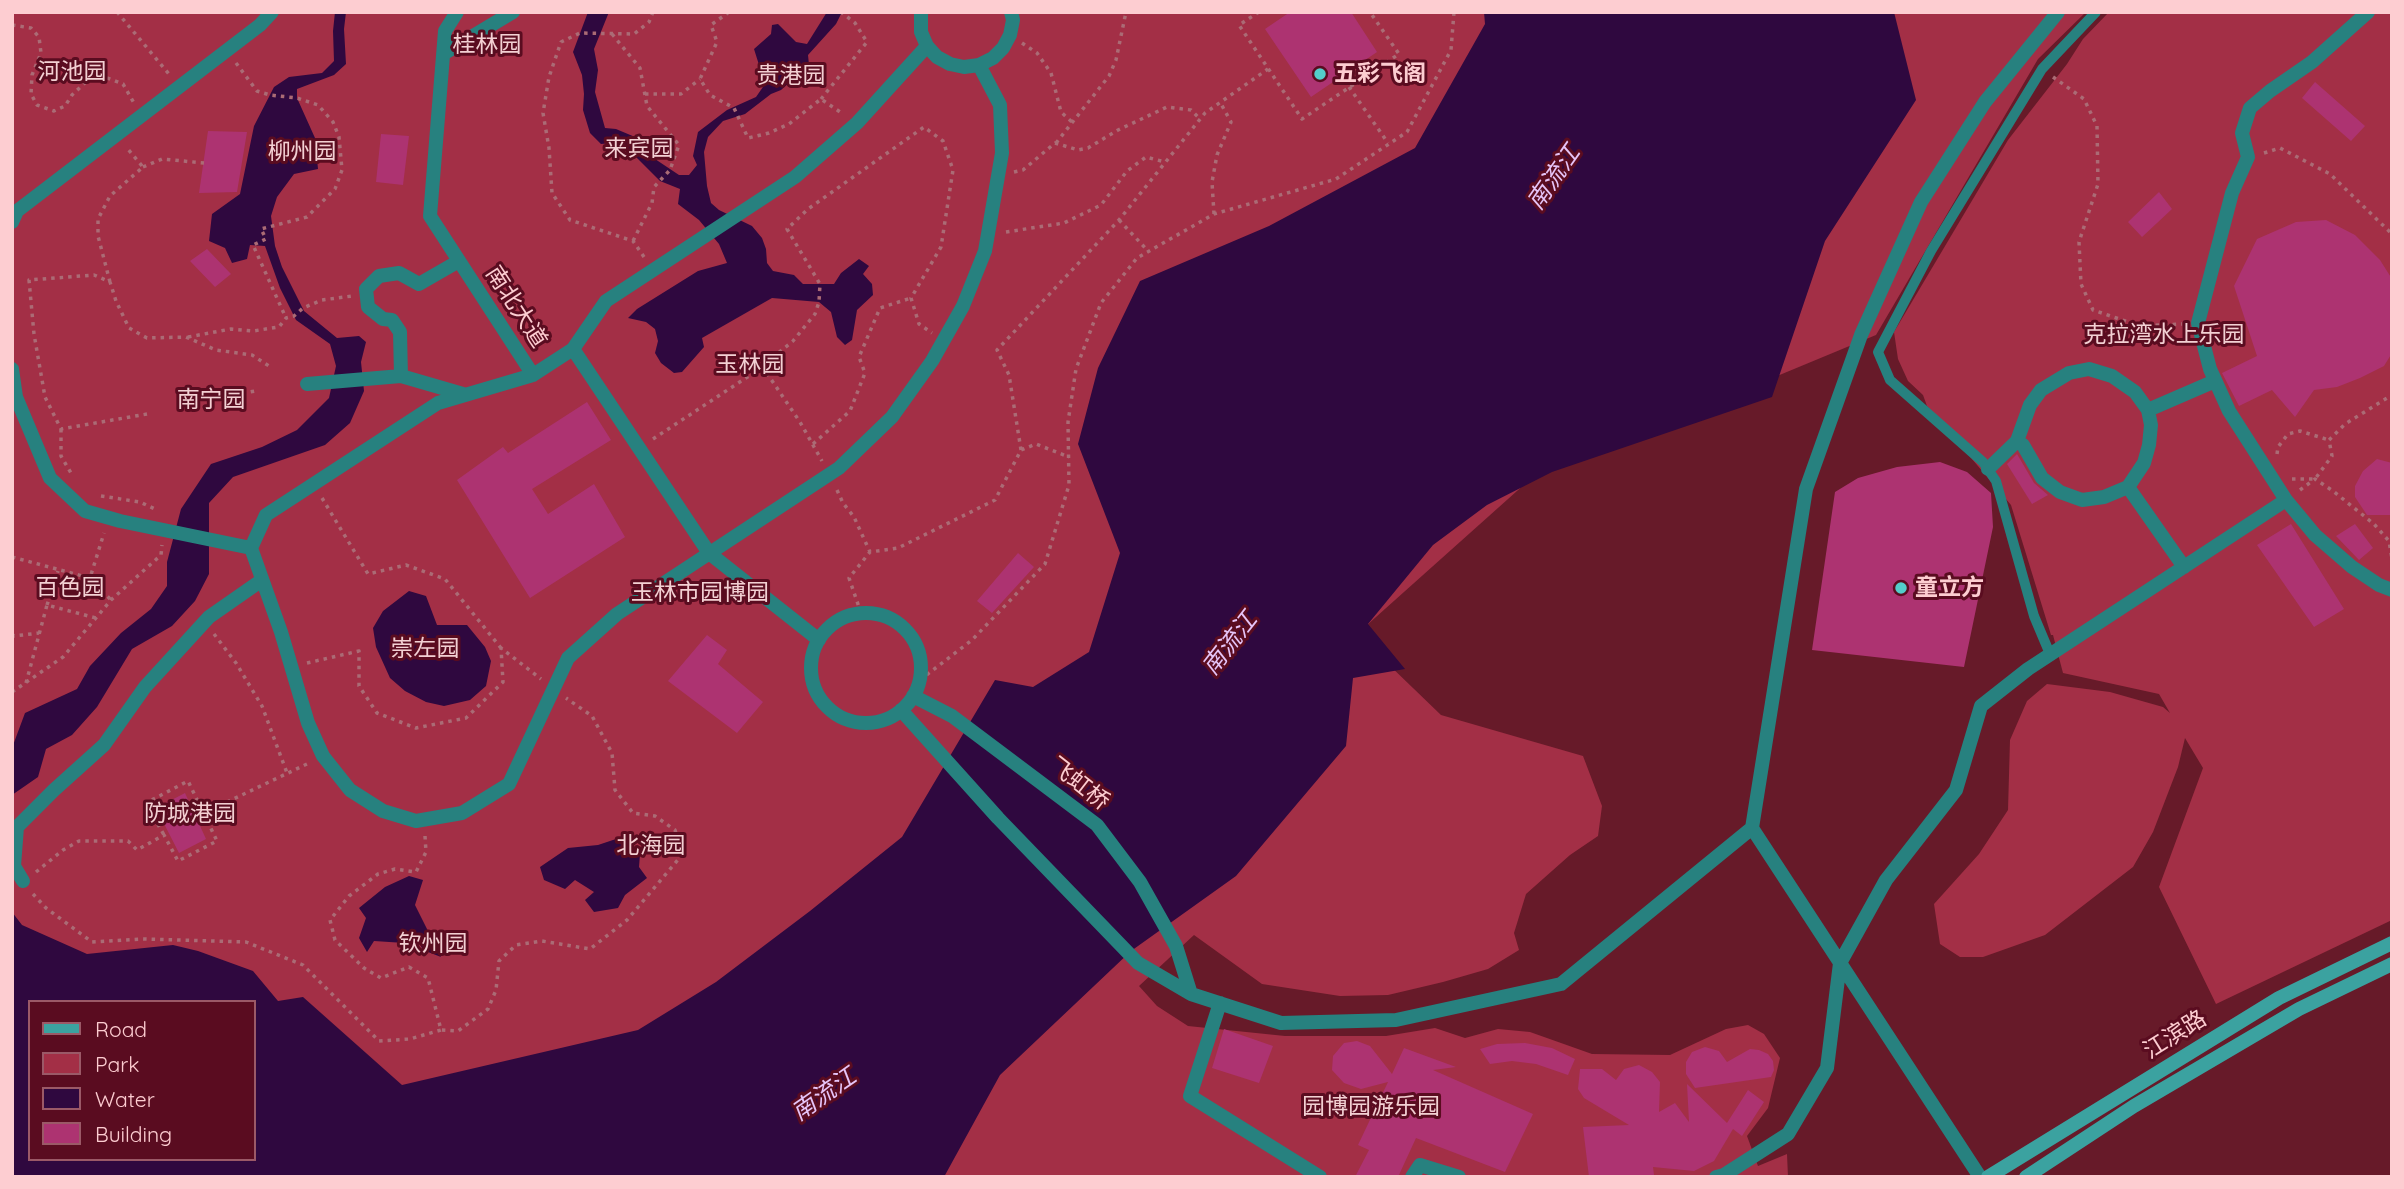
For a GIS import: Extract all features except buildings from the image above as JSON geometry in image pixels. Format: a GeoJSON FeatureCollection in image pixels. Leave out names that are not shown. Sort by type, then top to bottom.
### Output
{"type":"FeatureCollection","features":[{"type":"Feature","properties":{"kind":"main road","name":"江滨路"},"geometry":{"type":"LineString","coordinates":[[1988,1177],[2279,998],[2392,943]]}},
{"type":"Feature","properties":{"kind":"main road","name":"江滨路"},"geometry":{"type":"LineString","coordinates":[[2026,1177],[2134,1106],[2299,1009],[2392,964]]}},
{"type":"Feature","properties":{"kind":"street"},"geometry":{"type":"LineString","coordinates":[[12,222],[17,211],[260,25],[272,12]]}},
{"type":"Feature","properties":{"kind":"street","name":"南北大道"},"geometry":{"type":"LineString","coordinates":[[457,12],[445,31],[430,216],[533,375],[573,349],[709,553],[818,640]]}},
{"type":"Feature","properties":{"kind":"street"},"geometry":{"type":"LineString","coordinates":[[443,54],[513,12]]}},
{"type":"Feature","properties":{"kind":"street"},"geometry":{"type":"LineString","coordinates":[[921,12],[921,32],[927,46],[937,57],[964,67],[979,65],[993,58],[1003,48],[1010,35],[1013,20],[1011,12]]}},
{"type":"Feature","properties":{"kind":"street"},"geometry":{"type":"LineString","coordinates":[[901,710],[998,818],[1138,963],[1191,994],[1281,1023],[1396,1020],[1561,984],[1752,828],[1806,489],[1861,335],[1921,202],[1984,102],[2058,12]]}},
{"type":"Feature","properties":{"kind":"street"},"geometry":{"type":"LineString","coordinates":[[2368,12],[2312,62],[2250,108],[2242,133],[2249,157],[2232,193],[2198,323],[2210,369],[2229,411],[2286,500],[2315,535],[2352,567],[2379,585],[2392,590]]}},
{"type":"Feature","properties":{"kind":"street"},"geometry":{"type":"LineString","coordinates":[[573,349],[606,301],[795,177],[857,123],[927,46]]}},
{"type":"Feature","properties":{"kind":"street"},"geometry":{"type":"LineString","coordinates":[[533,375],[438,403],[266,515],[251,548],[308,723],[323,756],[350,790],[383,811],[416,821],[462,813],[509,784],[568,658],[617,614],[839,468],[892,417],[963,306],[985,251],[1002,153],[1000,105],[979,65]]}},
{"type":"Feature","properties":{"kind":"street"},"geometry":{"type":"LineString","coordinates":[[401,376],[400,332],[392,320],[383,319],[368,307],[366,289],[379,276],[399,273],[419,284],[459,261]]}},
{"type":"Feature","properties":{"kind":"street"},"geometry":{"type":"LineString","coordinates":[[12,369],[16,397],[50,478],[85,511],[251,548]]}},
{"type":"Feature","properties":{"kind":"street"},"geometry":{"type":"LineString","coordinates":[[1988,469],[2017,441],[2030,405],[2041,390],[2069,373],[2089,369],[2112,376],[2135,392],[2148,410],[2151,425],[2144,463],[2128,488],[2105,497],[2082,500],[2060,492],[2042,478],[2017,441]]}},
{"type":"Feature","properties":{"kind":"street"},"geometry":{"type":"LineString","coordinates":[[307,384],[401,376],[466,394]]}},
{"type":"Feature","properties":{"kind":"street"},"geometry":{"type":"LineString","coordinates":[[2148,410],[2215,381]]}},
{"type":"Feature","properties":{"kind":"street"},"geometry":{"type":"LineString","coordinates":[[2128,488],[2184,567]]}},
{"type":"Feature","properties":{"kind":"street"},"geometry":{"type":"LineString","coordinates":[[1716,1177],[1724,1175],[1788,1135],[1827,1068],[1840,963],[1886,880],[1956,790],[1981,706],[2050,654],[2286,500]]}},
{"type":"Feature","properties":{"kind":"street"},"geometry":{"type":"LineString","coordinates":[[23,881],[14,866],[17,827],[104,745],[145,687],[205,622],[262,580]]}},
{"type":"Feature","properties":{"kind":"street"},"geometry":{"type":"LineString","coordinates":[[861,613],[878,614],[895,620],[908,631],[917,646],[922,663],[920,680],[913,696],[901,710],[884,719],[865,723],[847,719],[831,709],[818,695],[812,677],[812,658],[818,640],[844,617],[861,613]]}},
{"type":"Feature","properties":{"kind":"street","name":"飞虹桥"},"geometry":{"type":"LineString","coordinates":[[913,696],[951,716],[1097,825],[1140,882],[1176,946],[1191,994]]}},
{"type":"Feature","properties":{"kind":"street"},"geometry":{"type":"LineString","coordinates":[[1752,828],[1980,1177]]}},
{"type":"Feature","properties":{"kind":"street"},"geometry":{"type":"LineString","coordinates":[[1220,1003],[1190,1096],[1320,1177]]}},
{"type":"Feature","properties":{"kind":"street"},"geometry":{"type":"LineString","coordinates":[[1412,1177],[1420,1165],[1459,1177]]}},
{"type":"Feature","properties":{"kind":"lane"},"geometry":{"type":"LineString","coordinates":[[2050,654],[2034,616],[1996,481],[1983,462],[1890,380],[1878,352],[1931,251],[2042,69],[2096,12]]}},
{"type":"Feature","properties":{"kind":"path"},"geometry":{"type":"LineString","coordinates":[[117,12],[179,87]]}},
{"type":"Feature","properties":{"kind":"path"},"geometry":{"type":"LineString","coordinates":[[653,12],[649,22],[634,34],[580,33],[561,42],[543,113],[552,193],[570,220],[634,241],[653,270]]}},
{"type":"Feature","properties":{"kind":"path"},"geometry":{"type":"LineString","coordinates":[[645,94],[681,94],[700,79],[717,42],[711,25],[729,12]]}},
{"type":"Feature","properties":{"kind":"path"},"geometry":{"type":"LineString","coordinates":[[700,79],[709,95],[734,108],[748,138],[789,124],[821,99],[867,42],[855,23],[842,12]]}},
{"type":"Feature","properties":{"kind":"path"},"geometry":{"type":"LineString","coordinates":[[999,174],[1023,170],[1055,143],[1073,123],[1109,76],[1116,60],[1126,12]]}},
{"type":"Feature","properties":{"kind":"path"},"geometry":{"type":"LineString","coordinates":[[1259,12],[1239,25],[1302,119],[1399,54],[1370,12]]}},
{"type":"Feature","properties":{"kind":"path"},"geometry":{"type":"LineString","coordinates":[[920,680],[972,640],[1045,564],[1069,485],[1068,422],[1076,369],[1101,303],[1137,258],[1214,214],[1336,179],[1407,131],[1451,50],[1454,12]]}},
{"type":"Feature","properties":{"kind":"path"},"geometry":{"type":"LineString","coordinates":[[12,24],[31,28],[39,37],[41,53],[32,75],[31,93],[37,105],[54,111],[65,106],[87,81],[105,77],[123,85],[129,97],[144,114]]}},
{"type":"Feature","properties":{"kind":"path"},"geometry":{"type":"LineString","coordinates":[[612,34],[640,68],[647,106],[679,145],[670,170],[654,187],[652,203],[634,241]]}},
{"type":"Feature","properties":{"kind":"path"},"geometry":{"type":"LineString","coordinates":[[1010,35],[1037,53],[1051,73],[1061,112],[1073,123]]}},
{"type":"Feature","properties":{"kind":"path"},"geometry":{"type":"LineString","coordinates":[[227,50],[257,91],[297,98],[318,105],[333,122],[342,152],[342,170],[335,189],[307,217],[261,229],[266,239],[253,245],[286,318]]}},
{"type":"Feature","properties":{"kind":"path"},"geometry":{"type":"LineString","coordinates":[[861,613],[849,578],[870,552],[898,548],[995,500],[1021,450],[1009,375],[997,350],[1119,220],[1200,119],[1268,69]]}},
{"type":"Feature","properties":{"kind":"path"},"geometry":{"type":"LineString","coordinates":[[2042,69],[2084,99],[2097,126],[2098,184],[2079,242],[2081,284],[2093,310],[2140,326],[2198,323]]}},
{"type":"Feature","properties":{"kind":"path"},"geometry":{"type":"LineString","coordinates":[[1349,87],[1388,144]]}},
{"type":"Feature","properties":{"kind":"path"},"geometry":{"type":"LineString","coordinates":[[821,99],[857,123]]}},
{"type":"Feature","properties":{"kind":"path"},"geometry":{"type":"LineString","coordinates":[[1214,214],[1212,182],[1217,155],[1231,122],[1220,102]]}},
{"type":"Feature","properties":{"kind":"path"},"geometry":{"type":"LineString","coordinates":[[1055,143],[1078,150],[1088,148],[1118,130],[1167,107],[1191,110],[1200,119]]}},
{"type":"Feature","properties":{"kind":"path"},"geometry":{"type":"LineString","coordinates":[[639,448],[762,366],[793,341],[815,314],[820,284],[787,229],[808,209],[924,127],[943,141],[953,170],[942,247],[911,298],[880,307],[859,357],[865,373],[850,411],[813,444]]}},
{"type":"Feature","properties":{"kind":"path"},"geometry":{"type":"LineString","coordinates":[[116,135],[143,167]]}},
{"type":"Feature","properties":{"kind":"path"},"geometry":{"type":"LineString","coordinates":[[2249,157],[2280,148],[2330,174],[2392,234]]}},
{"type":"Feature","properties":{"kind":"path"},"geometry":{"type":"LineString","coordinates":[[988,236],[1026,227],[1064,223],[1101,205],[1127,171],[1146,157],[1165,162]]}},
{"type":"Feature","properties":{"kind":"path"},"geometry":{"type":"LineString","coordinates":[[204,163],[162,159],[143,167],[110,196],[98,219],[98,236],[110,282],[129,328],[147,338],[186,337],[231,329],[253,331],[279,327],[286,318],[294,316],[303,308],[322,300],[348,297],[366,289]]}},
{"type":"Feature","properties":{"kind":"path"},"geometry":{"type":"LineString","coordinates":[[1119,220],[1149,251]]}},
{"type":"Feature","properties":{"kind":"path"},"geometry":{"type":"LineString","coordinates":[[73,477],[61,456],[61,429],[45,397],[34,334],[29,280],[94,275],[110,282]]}},
{"type":"Feature","properties":{"kind":"path"},"geometry":{"type":"LineString","coordinates":[[911,298],[919,324],[943,341]]}},
{"type":"Feature","properties":{"kind":"path"},"geometry":{"type":"LineString","coordinates":[[186,337],[216,351],[252,355],[269,366]]}},
{"type":"Feature","properties":{"kind":"path"},"geometry":{"type":"LineString","coordinates":[[762,366],[813,444],[843,503],[854,517],[870,552]]}},
{"type":"Feature","properties":{"kind":"path"},"geometry":{"type":"LineString","coordinates":[[209,400],[255,391]]}},
{"type":"Feature","properties":{"kind":"path"},"geometry":{"type":"LineString","coordinates":[[2329,440],[2345,424],[2392,396]]}},
{"type":"Feature","properties":{"kind":"path"},"geometry":{"type":"LineString","coordinates":[[61,429],[147,414]]}},
{"type":"Feature","properties":{"kind":"path"},"geometry":{"type":"LineString","coordinates":[[2277,457],[2278,447],[2288,434],[2300,432],[2329,440]]}},
{"type":"Feature","properties":{"kind":"path"},"geometry":{"type":"LineString","coordinates":[[2286,500],[2315,479],[2332,456],[2329,440]]}},
{"type":"Feature","properties":{"kind":"path"},"geometry":{"type":"LineString","coordinates":[[1021,450],[1036,444],[1069,457]]}},
{"type":"Feature","properties":{"kind":"path"},"geometry":{"type":"LineString","coordinates":[[2285,473],[2293,480],[2315,479],[2374,524],[2389,541],[2392,559]]}},
{"type":"Feature","properties":{"kind":"path"},"geometry":{"type":"LineString","coordinates":[[164,835],[137,850],[128,841],[79,841],[23,881],[46,908],[93,942],[143,939],[246,942],[303,965],[379,1041],[410,1039],[441,1030],[458,1031],[488,1009],[496,990],[499,961],[516,945],[542,941],[590,949],[627,920],[682,855],[675,830],[655,816],[633,813],[615,790],[612,753],[592,716],[501,648],[444,579],[406,565],[368,574],[314,484]]}},
{"type":"Feature","properties":{"kind":"path"},"geometry":{"type":"LineString","coordinates":[[12,692],[63,657],[111,600],[161,555],[169,530],[159,511],[139,502],[94,495]]}},
{"type":"Feature","properties":{"kind":"path"},"geometry":{"type":"LineString","coordinates":[[89,578],[109,518]]}},
{"type":"Feature","properties":{"kind":"path"},"geometry":{"type":"LineString","coordinates":[[12,557],[89,578],[111,600]]}},
{"type":"Feature","properties":{"kind":"path"},"geometry":{"type":"LineString","coordinates":[[26,683],[58,570]]}},
{"type":"Feature","properties":{"kind":"path"},"geometry":{"type":"LineString","coordinates":[[47,605],[96,618]]}},
{"type":"Feature","properties":{"kind":"path"},"geometry":{"type":"LineString","coordinates":[[205,622],[236,663],[262,706],[288,773]]}},
{"type":"Feature","properties":{"kind":"path"},"geometry":{"type":"LineString","coordinates":[[12,634],[39,633]]}},
{"type":"Feature","properties":{"kind":"path"},"geometry":{"type":"LineString","coordinates":[[291,666],[359,651],[359,686],[377,713],[416,728],[466,718],[503,682],[501,648]]}},
{"type":"Feature","properties":{"kind":"path"},"geometry":{"type":"LineString","coordinates":[[204,813],[323,756]]}},
{"type":"Feature","properties":{"kind":"path"},"geometry":{"type":"LineString","coordinates":[[188,781],[217,841],[178,861],[164,835],[146,803],[188,781]]}},
{"type":"Feature","properties":{"kind":"path"},"geometry":{"type":"LineString","coordinates":[[424,820],[426,852],[416,872],[395,870],[378,874],[349,896],[330,920],[335,940],[372,973],[381,978],[409,967],[428,978],[441,1030]]}},
{"type":"Feature","properties":{"kind":"green space","name":"玉林市园博园"},"geometry":{"type":"Polygon","coordinates":[[[12,12],[2086,12],[2038,59],[1876,335],[1741,391],[1555,457],[1357,634],[1441,715],[1583,756],[1602,806],[1598,836],[1570,855],[1526,894],[1514,933],[1519,950],[1488,969],[1443,982],[1388,995],[1340,996],[1262,984],[1194,935],[1139,986],[1157,1006],[1188,1026],[1285,1036],[1386,1036],[1435,1028],[1465,1038],[1498,1029],[1530,1032],[1592,1054],[1670,1055],[1726,1029],[1748,1025],[1764,1034],[1780,1058],[1768,1108],[1747,1136],[1758,1166],[1787,1154],[1788,1177],[307,1177],[256,1009],[256,1000],[28,1000],[28,1006],[12,1041],[12,12]]]}},
{"type":"Feature","properties":{"kind":"green space","name":"克拉湾水上乐园"},"geometry":{"type":"Polygon","coordinates":[[[2109,12],[2392,12],[2392,920],[2216,1004],[2159,887],[2203,768],[2185,738],[2178,767],[2153,832],[2133,867],[2045,935],[1983,957],[1960,957],[1940,944],[1934,904],[1979,854],[2008,810],[2010,740],[2027,701],[2047,684],[2110,692],[2163,707],[2170,713],[2159,694],[2063,673],[2011,505],[1927,406],[1923,395],[1908,381],[1898,359],[1894,332],[2008,140],[2083,39],[2109,12]]]}},
{"type":"Feature","properties":{"kind":"water"},"geometry":{"type":"Polygon","coordinates":[[[335,12],[346,12],[346,64],[334,75],[297,89],[297,98],[315,138],[318,169],[294,174],[277,197],[271,216],[275,246],[282,267],[304,311],[337,338],[359,336],[366,342],[361,362],[364,391],[350,423],[325,445],[233,477],[209,503],[209,574],[195,601],[172,626],[132,649],[97,707],[72,735],[46,749],[38,777],[12,795],[12,748],[25,713],[77,689],[90,666],[121,633],[151,609],[167,586],[167,562],[181,509],[211,464],[262,447],[297,430],[329,398],[336,366],[330,344],[296,320],[280,288],[265,246],[250,245],[247,259],[232,263],[225,248],[209,241],[212,214],[240,194],[254,126],[274,87],[289,77],[322,73],[334,61],[335,12]]]}},
{"type":"Feature","properties":{"kind":"water"},"geometry":{"type":"Polygon","coordinates":[[[588,12],[609,12],[594,49],[598,70],[595,92],[605,128],[616,129],[635,137],[649,155],[679,175],[689,175],[697,165],[693,156],[698,132],[727,110],[756,97],[765,84],[754,49],[771,34],[772,25],[778,24],[796,42],[807,44],[827,12],[842,12],[836,24],[808,55],[809,65],[781,90],[771,94],[745,114],[723,121],[708,137],[704,152],[711,203],[719,210],[752,226],[762,238],[767,263],[773,271],[794,275],[803,284],[834,284],[841,273],[859,259],[869,266],[863,274],[872,284],[873,295],[857,310],[852,340],[845,345],[837,337],[831,312],[819,302],[772,298],[702,338],[704,347],[682,372],[674,373],[661,363],[655,353],[658,341],[655,329],[646,322],[628,318],[637,309],[698,271],[727,263],[719,244],[699,220],[678,204],[680,189],[660,181],[621,142],[601,144],[590,133],[583,110],[582,75],[573,52],[588,12]]]}},
{"type":"Feature","properties":{"kind":"water","name":"南流江"},"geometry":{"type":"Polygon","coordinates":[[[1484,12],[1894,12],[1916,100],[1825,241],[1772,397],[1552,472],[1487,505],[1433,545],[1368,624],[1405,669],[1353,678],[1346,746],[1236,876],[1131,951],[1000,1075],[944,1177],[15,1177],[12,1174],[12,912],[22,925],[87,954],[173,945],[253,971],[278,1001],[303,997],[402,1085],[638,1030],[716,982],[902,837],[995,680],[1033,687],[1089,652],[1120,553],[1078,444],[1098,368],[1140,281],[1269,226],[1415,148],[1485,24],[1484,12]]]}},
{"type":"Feature","properties":{"kind":"water"},"geometry":{"type":"Polygon","coordinates":[[[409,591],[426,596],[437,625],[467,625],[485,647],[491,661],[486,686],[470,700],[444,706],[426,702],[405,691],[390,678],[376,647],[373,628],[383,611],[409,591]]]}},
{"type":"Feature","properties":{"kind":"water"},"geometry":{"type":"Polygon","coordinates":[[[625,836],[633,843],[624,850],[640,854],[639,867],[647,878],[625,895],[618,908],[594,912],[585,900],[594,892],[575,880],[565,889],[544,880],[540,867],[568,848],[598,845],[625,836]]]}},
{"type":"Feature","properties":{"kind":"water"},"geometry":{"type":"Polygon","coordinates":[[[409,876],[423,880],[415,905],[441,957],[423,950],[420,944],[374,941],[367,952],[359,938],[366,918],[359,908],[385,887],[409,876]]]}},
{"type":"Feature","properties":{"kind":"place","name":"五彩飞阁"},"geometry":{"type":"Point","coordinates":[1320,74]}},
{"type":"Feature","properties":{"kind":"place","name":"童立方"},"geometry":{"type":"Point","coordinates":[1901,588]}},
{"type":"Feature","properties":{"kind":"park label","name":"桂林园"},"geometry":{"type":"Point","coordinates":[487,45]}},
{"type":"Feature","properties":{"kind":"park label","name":"河池园"},"geometry":{"type":"Point","coordinates":[72,72]}},
{"type":"Feature","properties":{"kind":"park label","name":"贵港园"},"geometry":{"type":"Point","coordinates":[791,76]}},
{"type":"Feature","properties":{"kind":"park label","name":"来宾园"},"geometry":{"type":"Point","coordinates":[639,149]}},
{"type":"Feature","properties":{"kind":"park label","name":"柳州园"},"geometry":{"type":"Point","coordinates":[302,152]}},
{"type":"Feature","properties":{"kind":"park label","name":"玉林园"},"geometry":{"type":"Point","coordinates":[750,365]}},
{"type":"Feature","properties":{"kind":"park label","name":"南宁园"},"geometry":{"type":"Point","coordinates":[211,400]}},
{"type":"Feature","properties":{"kind":"park label","name":"百色园"},"geometry":{"type":"Point","coordinates":[70,588]}},
{"type":"Feature","properties":{"kind":"park label","name":"崇左园"},"geometry":{"type":"Point","coordinates":[425,649]}},
{"type":"Feature","properties":{"kind":"park label","name":"防城港园"},"geometry":{"type":"Point","coordinates":[190,814]}},
{"type":"Feature","properties":{"kind":"park label","name":"北海园"},"geometry":{"type":"Point","coordinates":[651,846]}},
{"type":"Feature","properties":{"kind":"park label","name":"钦州园"},"geometry":{"type":"Point","coordinates":[433,944]}},
{"type":"Feature","properties":{"kind":"park label","name":"园博园游乐园"},"geometry":{"type":"Point","coordinates":[1371,1107]}}]}
